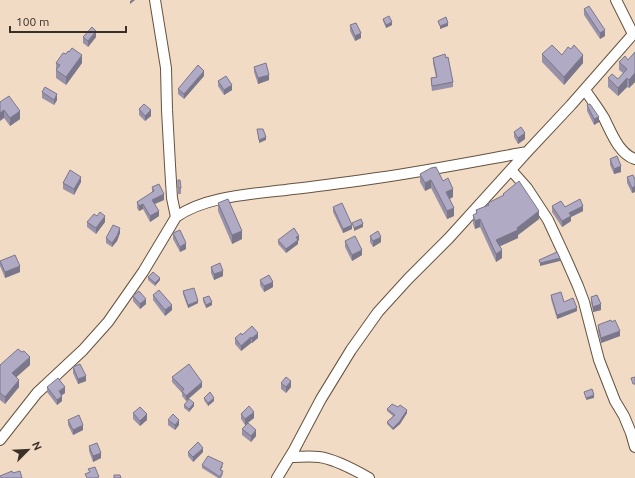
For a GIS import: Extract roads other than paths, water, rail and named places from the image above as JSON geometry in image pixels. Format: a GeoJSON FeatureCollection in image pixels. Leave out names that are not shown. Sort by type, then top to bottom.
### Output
{"type":"FeatureCollection","features":[{"type":"Feature","properties":{"kind":"street"},"geometry":{"type":"LineString","coordinates":[[155,0],[166,68],[170,171],[172,198],[176,217]]}},
{"type":"Feature","properties":{"kind":"street"},"geometry":{"type":"LineString","coordinates":[[277,478],[325,392],[351,350],[378,312],[584,90],[634,33],[616,0]]}},
{"type":"Feature","properties":{"kind":"street"},"geometry":{"type":"LineString","coordinates":[[584,90],[603,117],[620,148],[631,158],[635,159]]}},
{"type":"Feature","properties":{"kind":"street"},"geometry":{"type":"LineString","coordinates":[[0,440],[37,393],[83,350],[108,322],[143,272],[176,217],[185,211],[209,202],[232,197],[412,173],[527,152]]}},
{"type":"Feature","properties":{"kind":"street"},"geometry":{"type":"LineString","coordinates":[[510,170],[527,188],[548,220],[567,261],[584,302],[599,360],[615,401],[624,416],[635,447]]}},
{"type":"Feature","properties":{"kind":"street"},"geometry":{"type":"LineString","coordinates":[[290,457],[319,457],[328,459],[369,478]]}}]}
